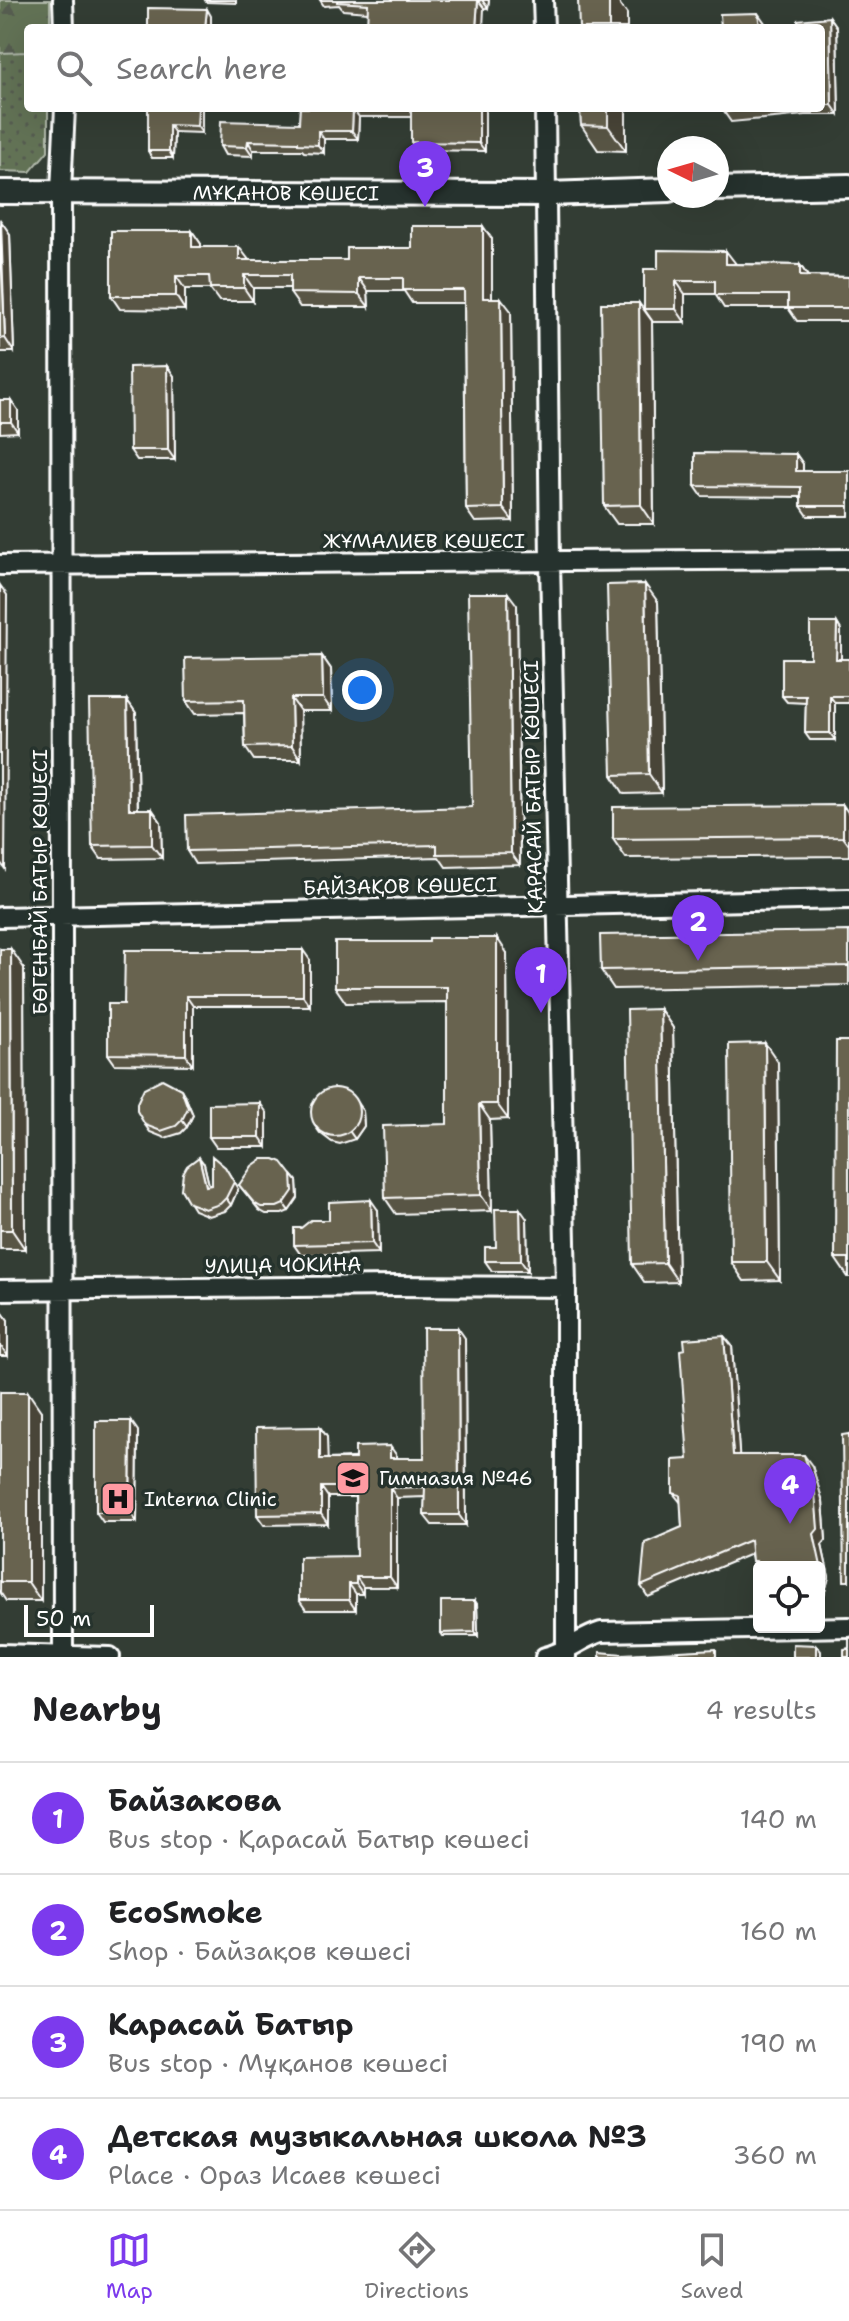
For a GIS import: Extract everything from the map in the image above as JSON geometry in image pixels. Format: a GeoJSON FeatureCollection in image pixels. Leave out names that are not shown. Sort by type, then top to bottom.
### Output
{"type":"FeatureCollection","features":[{"type":"Feature","properties":{"kind":"main road"},"geometry":{"type":"LineString","coordinates":[[729,189],[849,186]]}},
{"type":"Feature","properties":{"kind":"main road","name":"МҰҚАНОВ КӨШЕСІ"},"geometry":{"type":"LineString","coordinates":[[0,192],[546,194],[657,190]]}},
{"type":"Feature","properties":{"kind":"street"},"geometry":{"type":"LineString","coordinates":[[63,0],[64,24]]}},
{"type":"Feature","properties":{"kind":"street"},"geometry":{"type":"LineString","coordinates":[[543,0],[544,24]]}},
{"type":"Feature","properties":{"kind":"street","name":"БӨГЕНБАЙ БАТЫР КӨШЕСІ"},"geometry":{"type":"LineString","coordinates":[[63,1656],[61,191],[65,112]]}},
{"type":"Feature","properties":{"kind":"street","name":"ҚАРАСАЙ БАТЫР КӨШЕСІ"},"geometry":{"type":"LineString","coordinates":[[545,112],[550,562],[566,1287],[566,1653]]}},
{"type":"Feature","properties":{"kind":"street","name":"ЖҰМАЛИЕВ КӨШЕСІ"},"geometry":{"type":"LineString","coordinates":[[0,565],[849,559]]}},
{"type":"Feature","properties":{"kind":"street","name":"БАЙЗАҚОВ КӨШЕСІ"},"geometry":{"type":"LineString","coordinates":[[0,917],[849,899]]}},
{"type":"Feature","properties":{"kind":"street","name":"УЛИЦА ЧОКИНА"},"geometry":{"type":"LineString","coordinates":[[0,1290],[566,1287]]}},
{"type":"Feature","properties":{"kind":"street"},"geometry":{"type":"LineString","coordinates":[[545,1657],[566,1653],[587,1636],[601,1632],[849,1627]]}},
{"type":"Feature","properties":{"kind":"street"},"geometry":{"type":"LineString","coordinates":[[0,1654],[110,1657]]}},
{"type":"Feature","properties":{"kind":"green space"},"geometry":{"type":"Polygon","coordinates":[[[0,0],[24,24],[24,112],[48,112],[48,151],[30,172],[0,171],[0,0]]]}},
{"type":"Feature","properties":{"kind":"green space"},"geometry":{"type":"Polygon","coordinates":[[[0,0],[50,0],[50,24],[24,24],[24,52],[0,53],[0,0]]]}},
{"type":"Feature","properties":{"kind":"building"},"geometry":{"type":"Polygon","coordinates":[[[478,0],[476,24],[367,24],[368,4],[337,2],[478,0]]]}},
{"type":"Feature","properties":{"kind":"building"},"geometry":{"type":"Polygon","coordinates":[[[578,0],[609,0],[609,24],[579,24],[578,0]]]}},
{"type":"Feature","properties":{"kind":"building"},"geometry":{"type":"Polygon","coordinates":[[[148,8],[207,9],[205,24],[148,24],[148,8]]]}},
{"type":"Feature","properties":{"kind":"building"},"geometry":{"type":"Polygon","coordinates":[[[758,13],[759,24],[721,24],[720,14],[758,13]]]}},
{"type":"Feature","properties":{"kind":"building"},"geometry":{"type":"Polygon","coordinates":[[[830,17],[832,105],[825,105],[825,24],[798,24],[798,20],[830,17]]]}},
{"type":"Feature","properties":{"kind":"building"},"geometry":{"type":"Polygon","coordinates":[[[148,112],[198,112],[197,126],[169,125],[169,151],[148,151],[148,112]]]}},
{"type":"Feature","properties":{"kind":"building"},"geometry":{"type":"Polygon","coordinates":[[[300,112],[353,112],[352,131],[318,131],[318,145],[248,141],[247,147],[220,146],[221,121],[299,123],[300,112]]]}},
{"type":"Feature","properties":{"kind":"building"},"geometry":{"type":"Polygon","coordinates":[[[411,112],[479,112],[479,143],[411,142],[411,112]]]}},
{"type":"Feature","properties":{"kind":"building"},"geometry":{"type":"Polygon","coordinates":[[[580,112],[608,112],[608,126],[581,125],[580,112]]]}},
{"type":"Feature","properties":{"kind":"building"},"geometry":{"type":"Polygon","coordinates":[[[0,221],[5,338],[0,339],[0,221]]]}},
{"type":"Feature","properties":{"kind":"building"},"geometry":{"type":"Polygon","coordinates":[[[412,226],[483,226],[483,298],[501,298],[503,508],[466,509],[464,290],[403,290],[403,278],[359,278],[359,294],[290,293],[290,275],[244,275],[244,288],[210,288],[209,276],[176,276],[176,296],[111,296],[111,231],[192,231],[192,247],[239,247],[239,260],[347,260],[347,248],[412,248],[412,226]]]}},
{"type":"Feature","properties":{"kind":"building"},"geometry":{"type":"Polygon","coordinates":[[[658,250],[726,251],[726,264],[800,265],[800,276],[849,277],[849,308],[788,308],[788,295],[715,295],[715,281],[676,281],[676,309],[644,309],[644,269],[658,269],[658,250]]]}},
{"type":"Feature","properties":{"kind":"building"},"geometry":{"type":"Polygon","coordinates":[[[601,303],[639,303],[641,505],[604,506],[601,303]]]}},
{"type":"Feature","properties":{"kind":"building"},"geometry":{"type":"Polygon","coordinates":[[[167,366],[168,450],[130,450],[129,367],[167,366]]]}},
{"type":"Feature","properties":{"kind":"building"},"geometry":{"type":"Polygon","coordinates":[[[0,400],[11,400],[11,422],[0,422],[0,400]]]}},
{"type":"Feature","properties":{"kind":"building"},"geometry":{"type":"Polygon","coordinates":[[[695,453],[796,454],[796,471],[849,471],[849,506],[801,506],[801,487],[695,486],[695,453]]]}},
{"type":"Feature","properties":{"kind":"building"},"geometry":{"type":"Polygon","coordinates":[[[645,584],[649,774],[612,775],[607,585],[645,584]]]}},
{"type":"Feature","properties":{"kind":"building"},"geometry":{"type":"Polygon","coordinates":[[[468,593],[508,593],[511,853],[437,854],[437,845],[187,851],[186,815],[472,807],[468,593]]]}},
{"type":"Feature","properties":{"kind":"building"},"geometry":{"type":"Polygon","coordinates":[[[810,623],[837,623],[836,659],[849,659],[849,696],[830,696],[830,733],[805,733],[806,696],[782,696],[782,658],[810,658],[810,623]]]}},
{"type":"Feature","properties":{"kind":"building"},"geometry":{"type":"Polygon","coordinates":[[[322,656],[323,698],[291,698],[292,746],[245,747],[244,700],[186,701],[185,658],[322,656]]]}},
{"type":"Feature","properties":{"kind":"building"},"geometry":{"type":"Polygon","coordinates":[[[89,700],[127,700],[129,809],[152,809],[152,845],[92,846],[89,700]]]}},
{"type":"Feature","properties":{"kind":"building"},"geometry":{"type":"Polygon","coordinates":[[[843,805],[843,837],[613,839],[613,807],[843,805]]]}},
{"type":"Feature","properties":{"kind":"building"},"geometry":{"type":"Polygon","coordinates":[[[849,931],[849,966],[601,970],[600,935],[849,931]]]}},
{"type":"Feature","properties":{"kind":"building"},"geometry":{"type":"Polygon","coordinates":[[[429,938],[497,938],[497,1104],[479,1104],[481,1195],[385,1198],[383,1126],[447,1124],[447,987],[335,987],[335,942],[429,942],[429,938]]]}},
{"type":"Feature","properties":{"kind":"building"},"geometry":{"type":"Polygon","coordinates":[[[0,949],[11,949],[12,1230],[0,1230],[0,949]]]}},
{"type":"Feature","properties":{"kind":"building"},"geometry":{"type":"Polygon","coordinates":[[[125,950],[303,950],[303,996],[186,996],[186,1055],[108,1054],[108,1004],[124,1004],[125,950]]]}},
{"type":"Feature","properties":{"kind":"building"},"geometry":{"type":"Polygon","coordinates":[[[660,1009],[665,1263],[632,1264],[627,1010],[660,1009]]]}},
{"type":"Feature","properties":{"kind":"building"},"geometry":{"type":"Polygon","coordinates":[[[836,1041],[849,1041],[849,1258],[835,1258],[836,1041]]]}},
{"type":"Feature","properties":{"kind":"building"},"geometry":{"type":"Polygon","coordinates":[[[765,1043],[767,1262],[731,1262],[729,1044],[765,1043]]]}},
{"type":"Feature","properties":{"kind":"building"},"geometry":{"type":"Polygon","coordinates":[[[162,1079],[181,1089],[188,1108],[176,1126],[161,1131],[145,1125],[137,1111],[137,1103],[144,1088],[162,1079]]]}},
{"type":"Feature","properties":{"kind":"building"},"geometry":{"type":"Polygon","coordinates":[[[335,1088],[352,1095],[359,1112],[352,1129],[335,1136],[318,1129],[311,1112],[318,1095],[335,1088]]]}},
{"type":"Feature","properties":{"kind":"building"},"geometry":{"type":"Polygon","coordinates":[[[260,1103],[260,1137],[209,1137],[209,1104],[260,1103]]]}},
{"type":"Feature","properties":{"kind":"building"},"geometry":{"type":"Polygon","coordinates":[[[212,1156],[225,1167],[234,1182],[220,1204],[205,1209],[189,1203],[181,1189],[183,1173],[199,1157],[206,1186],[212,1185],[212,1156]]]}},
{"type":"Feature","properties":{"kind":"building"},"geometry":{"type":"Polygon","coordinates":[[[262,1159],[282,1162],[292,1175],[293,1191],[284,1204],[277,1207],[261,1207],[254,1203],[239,1185],[252,1166],[262,1159]]]}},
{"type":"Feature","properties":{"kind":"building"},"geometry":{"type":"Polygon","coordinates":[[[371,1200],[372,1243],[294,1245],[294,1228],[301,1228],[311,1220],[329,1220],[329,1202],[371,1200]]]}},
{"type":"Feature","properties":{"kind":"building"},"geometry":{"type":"Polygon","coordinates":[[[495,1209],[520,1209],[521,1261],[485,1261],[485,1247],[496,1247],[495,1209]]]}},
{"type":"Feature","properties":{"kind":"building"},"geometry":{"type":"Polygon","coordinates":[[[423,1328],[458,1328],[459,1515],[424,1515],[425,1487],[390,1488],[390,1577],[356,1577],[356,1584],[349,1584],[349,1600],[299,1600],[299,1557],[356,1556],[355,1487],[321,1487],[321,1514],[257,1515],[256,1428],[320,1427],[320,1459],[355,1459],[355,1447],[390,1446],[390,1458],[424,1458],[423,1328]]]}},
{"type":"Feature","properties":{"kind":"building"},"geometry":{"type":"Polygon","coordinates":[[[724,1336],[733,1455],[804,1455],[815,1492],[818,1529],[814,1534],[820,1561],[752,1561],[750,1540],[641,1586],[645,1543],[682,1527],[680,1495],[673,1493],[673,1460],[688,1459],[680,1350],[685,1349],[684,1339],[724,1336]]]}},
{"type":"Feature","properties":{"kind":"building"},"geometry":{"type":"Polygon","coordinates":[[[0,1392],[28,1392],[28,1582],[0,1582],[0,1392]]]}},
{"type":"Feature","properties":{"kind":"building"},"geometry":{"type":"Polygon","coordinates":[[[96,1421],[131,1421],[130,1512],[96,1512],[96,1421]]]}},
{"type":"Feature","properties":{"kind":"building"},"geometry":{"type":"Polygon","coordinates":[[[849,1434],[849,1581],[844,1581],[842,1435],[849,1434]]]}},
{"type":"Feature","properties":{"kind":"building"},"geometry":{"type":"Polygon","coordinates":[[[441,1601],[475,1601],[475,1632],[441,1633],[441,1601]]]}},
{"type":"Feature","properties":{"kind":"building"},"geometry":{"type":"Polygon","coordinates":[[[793,1644],[816,1645],[816,1657],[793,1657],[793,1644]]]}},
{"type":"Feature","properties":{"kind":"building"},"geometry":{"type":"Polygon","coordinates":[[[849,1648],[849,1657],[844,1657],[844,1649],[849,1648]]]}},
{"type":"Feature","properties":{"kind":"building"},"geometry":{"type":"Polygon","coordinates":[[[716,1649],[716,1657],[600,1657],[600,1652],[623,1654],[716,1649]]]}},
{"type":"Feature","properties":{"kind":"place","name":"Карасай Батыр"},"geometry":{"type":"Point","coordinates":[425,207]}},
{"type":"Feature","properties":{"kind":"place","name":"EcoSmoke"},"geometry":{"type":"Point","coordinates":[698,961]}},
{"type":"Feature","properties":{"kind":"place","name":"Байзакова"},"geometry":{"type":"Point","coordinates":[541,1013]}},
{"type":"Feature","properties":{"kind":"place","name":"Гимназия №46"},"geometry":{"type":"Point","coordinates":[353,1478]}},
{"type":"Feature","properties":{"kind":"place","name":"Interna Clinic"},"geometry":{"type":"Point","coordinates":[118,1499]}},
{"type":"Feature","properties":{"kind":"place","name":"Детская музыкальная школа №3"},"geometry":{"type":"Point","coordinates":[790,1524]}}]}
